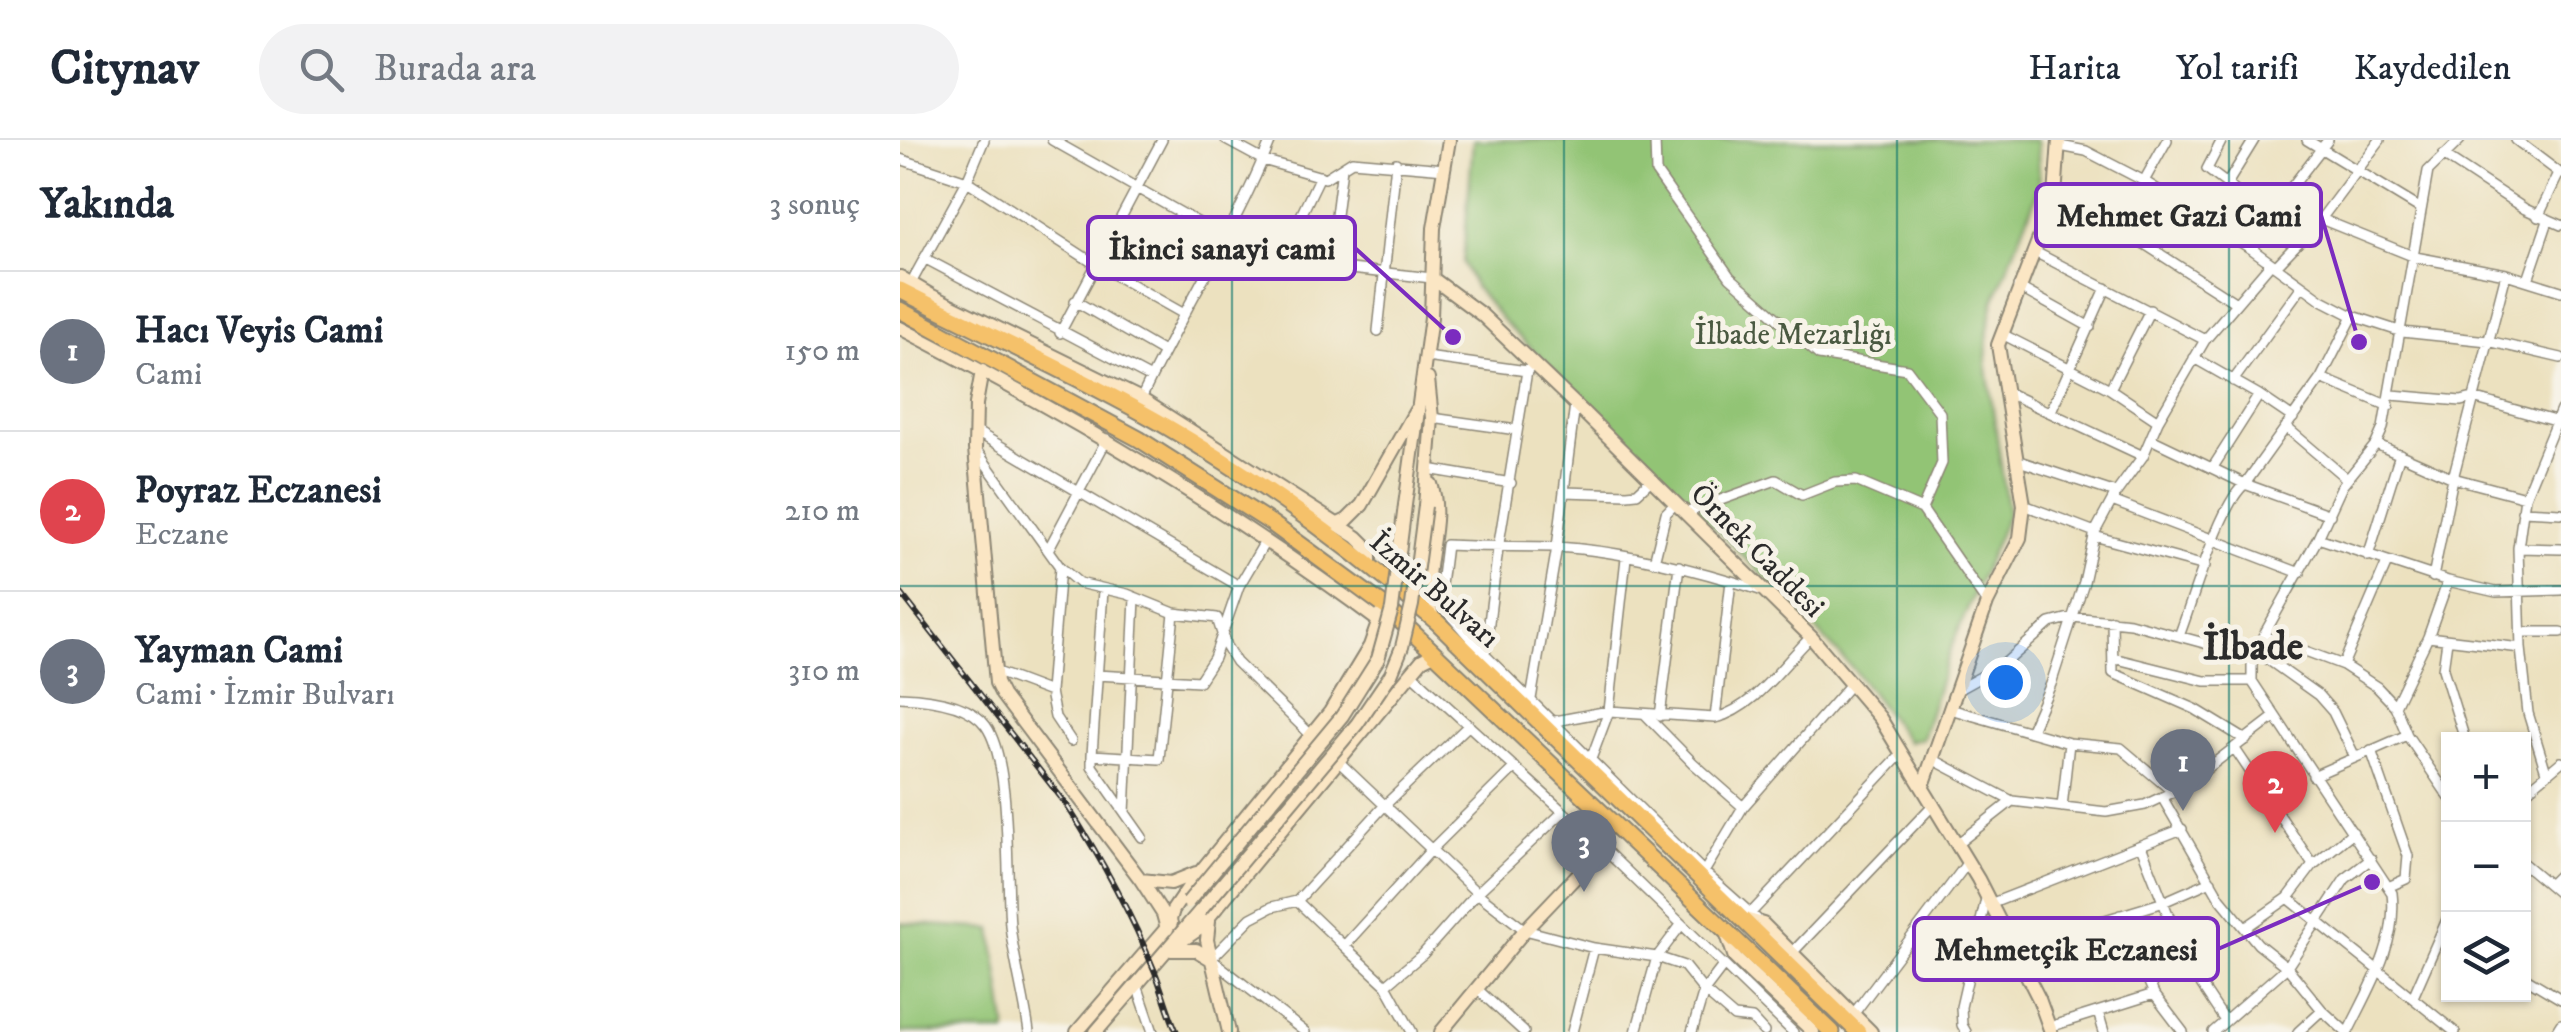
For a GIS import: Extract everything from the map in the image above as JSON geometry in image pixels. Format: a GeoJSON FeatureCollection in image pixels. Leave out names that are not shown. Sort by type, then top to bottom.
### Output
{"type":"FeatureCollection","features":[{"type":"Feature","properties":{"kind":"main road"},"geometry":{"type":"LineString","coordinates":[[1077,1032],[1342,716],[1378,659],[1392,609],[1426,357],[1434,228],[1449,140]]}},
{"type":"Feature","properties":{"kind":"main road"},"geometry":{"type":"LineString","coordinates":[[1923,786],[1987,603],[2020,538],[2024,505],[1998,345],[2056,197],[2059,143]]}},
{"type":"Feature","properties":{"kind":"main road","name":"Örnek Caddesi"},"geometry":{"type":"LineString","coordinates":[[1432,278],[1482,314],[1530,368],[1575,404],[1811,637],[1880,718],[1968,862],[2050,1029]]}},
{"type":"Feature","properties":{"kind":"main road"},"geometry":{"type":"LineString","coordinates":[[904,283],[1141,398],[1331,528],[1347,520],[1362,505],[1419,403]]}},
{"type":"Feature","properties":{"kind":"main road","name":"İzmir Bulvarı"},"geometry":{"type":"LineString","coordinates":[[904,283],[1005,344],[1159,422],[1331,528],[1434,620],[1746,916],[1858,1032]]}},
{"type":"Feature","properties":{"kind":"main road"},"geometry":{"type":"LineString","coordinates":[[928,294],[1005,344]]}},
{"type":"Feature","properties":{"kind":"main road","name":"İzmir Bulvarı"},"geometry":{"type":"LineString","coordinates":[[900,310],[1138,439],[1272,523],[1380,603],[1832,1032]]}},
{"type":"Feature","properties":{"kind":"main road"},"geometry":{"type":"LineString","coordinates":[[900,328],[1107,440],[1266,540],[1380,622]]}},
{"type":"Feature","properties":{"kind":"main road"},"geometry":{"type":"LineString","coordinates":[[1096,1032],[1366,714],[1391,674],[1412,604],[1425,506],[1432,418],[1426,357]]}},
{"type":"Feature","properties":{"kind":"main road"},"geometry":{"type":"LineString","coordinates":[[984,372],[1014,370]]}},
{"type":"Feature","properties":{"kind":"main road"},"geometry":{"type":"LineString","coordinates":[[984,372],[975,449],[994,671],[1002,695],[1140,880],[1163,914],[1167,929]]}},
{"type":"Feature","properties":{"kind":"main road"},"geometry":{"type":"LineString","coordinates":[[1428,473],[1434,492],[1427,595],[1434,620]]}},
{"type":"Feature","properties":{"kind":"main road"},"geometry":{"type":"LineString","coordinates":[[1167,929],[1176,904],[1352,678],[1380,622],[1380,603]]}},
{"type":"Feature","properties":{"kind":"main road"},"geometry":{"type":"LineString","coordinates":[[1168,950],[1193,934],[1216,910],[1426,657],[1436,654]]}},
{"type":"Feature","properties":{"kind":"main road"},"geometry":{"type":"LineString","coordinates":[[1440,1032],[1525,930],[1603,848]]}},
{"type":"Feature","properties":{"kind":"main road"},"geometry":{"type":"LineString","coordinates":[[1140,880],[1171,883],[1202,870]]}},
{"type":"Feature","properties":{"kind":"main road"},"geometry":{"type":"LineString","coordinates":[[1216,910],[1207,928],[1229,1032]]}},
{"type":"Feature","properties":{"kind":"main road"},"geometry":{"type":"LineString","coordinates":[[1746,916],[1762,924],[1871,1032]]}},
{"type":"Feature","properties":{"kind":"main road"},"geometry":{"type":"LineString","coordinates":[[1725,929],[1735,958],[1813,1032]]}},
{"type":"Feature","properties":{"kind":"main road"},"geometry":{"type":"LineString","coordinates":[[1168,950],[1196,950],[1211,958]]}},
{"type":"Feature","properties":{"kind":"street"},"geometry":{"type":"LineString","coordinates":[[904,283],[924,258],[967,181],[984,140]]}},
{"type":"Feature","properties":{"kind":"street"},"geometry":{"type":"LineString","coordinates":[[1052,140],[1226,239]]}},
{"type":"Feature","properties":{"kind":"street"},"geometry":{"type":"LineString","coordinates":[[1075,154],[1082,140]]}},
{"type":"Feature","properties":{"kind":"street"},"geometry":{"type":"LineString","coordinates":[[1060,333],[1162,140]]}},
{"type":"Feature","properties":{"kind":"street"},"geometry":{"type":"LineString","coordinates":[[1226,140],[1263,160],[1325,178],[1352,161],[1445,170]]}},
{"type":"Feature","properties":{"kind":"street"},"geometry":{"type":"LineString","coordinates":[[1141,398],[1226,239],[1271,140]]}},
{"type":"Feature","properties":{"kind":"street"},"geometry":{"type":"LineString","coordinates":[[1655,140],[1656,172],[1730,276],[1818,354],[1907,369],[1940,413],[1942,463],[1922,508]]}},
{"type":"Feature","properties":{"kind":"street"},"geometry":{"type":"LineString","coordinates":[[2086,151],[2090,140]]}},
{"type":"Feature","properties":{"kind":"street"},"geometry":{"type":"LineString","coordinates":[[2144,181],[2167,140]]}},
{"type":"Feature","properties":{"kind":"street"},"geometry":{"type":"LineString","coordinates":[[2222,140],[2207,169],[2267,218]]}},
{"type":"Feature","properties":{"kind":"street"},"geometry":{"type":"LineString","coordinates":[[2227,184],[2254,140]]}},
{"type":"Feature","properties":{"kind":"street"},"geometry":{"type":"LineString","coordinates":[[2308,140],[2422,209]]}},
{"type":"Feature","properties":{"kind":"street"},"geometry":{"type":"LineString","coordinates":[[2253,250],[2267,218],[2328,140]]}},
{"type":"Feature","properties":{"kind":"street"},"geometry":{"type":"LineString","coordinates":[[2030,732],[2073,617],[2094,534],[2114,497],[2144,456],[2158,421],[2194,358],[2236,303],[2321,218],[2380,140]]}},
{"type":"Feature","properties":{"kind":"street"},"geometry":{"type":"LineString","coordinates":[[1950,709],[2069,743],[2121,748],[2167,795],[2220,898],[2258,944],[2288,968],[2322,1010],[2347,1032],[2379,968],[2394,914],[2388,887],[2273,718],[2252,681],[2254,653],[2348,479],[2376,444],[2390,400],[2428,171],[2460,140]]}},
{"type":"Feature","properties":{"kind":"street"},"geometry":{"type":"LineString","coordinates":[[2516,140],[2560,174],[2543,219],[2528,280]]}},
{"type":"Feature","properties":{"kind":"street"},"geometry":{"type":"LineString","coordinates":[[2059,143],[2086,151],[2144,181],[2353,316],[2402,332],[2488,341],[2561,358]]}},
{"type":"Feature","properties":{"kind":"street"},"geometry":{"type":"LineString","coordinates":[[2443,154],[2543,219],[2561,225]]}},
{"type":"Feature","properties":{"kind":"street"},"geometry":{"type":"LineString","coordinates":[[900,159],[967,181],[1096,264],[1184,314]]}},
{"type":"Feature","properties":{"kind":"street"},"geometry":{"type":"LineString","coordinates":[[1378,332],[1396,163]]}},
{"type":"Feature","properties":{"kind":"street"},"geometry":{"type":"LineString","coordinates":[[1334,267],[1342,168]]}},
{"type":"Feature","properties":{"kind":"street"},"geometry":{"type":"LineString","coordinates":[[1320,176],[1291,238],[1297,252],[1334,267],[1432,278]]}},
{"type":"Feature","properties":{"kind":"street"},"geometry":{"type":"LineString","coordinates":[[2056,197],[2146,245],[2236,303]]}},
{"type":"Feature","properties":{"kind":"street"},"geometry":{"type":"LineString","coordinates":[[2321,218],[2415,257],[2506,274],[2561,291]]}},
{"type":"Feature","properties":{"kind":"street"},"geometry":{"type":"LineString","coordinates":[[1116,226],[1206,275]]}},
{"type":"Feature","properties":{"kind":"street"},"geometry":{"type":"LineString","coordinates":[[2033,251],[2205,340]]}},
{"type":"Feature","properties":{"kind":"street"},"geometry":{"type":"LineString","coordinates":[[924,258],[1150,378]]}},
{"type":"Feature","properties":{"kind":"street"},"geometry":{"type":"LineString","coordinates":[[2434,577],[2453,478],[2506,274]]}},
{"type":"Feature","properties":{"kind":"street"},"geometry":{"type":"LineString","coordinates":[[2233,381],[2302,286]]}},
{"type":"Feature","properties":{"kind":"street"},"geometry":{"type":"LineString","coordinates":[[2018,287],[2090,327]]}},
{"type":"Feature","properties":{"kind":"street"},"geometry":{"type":"LineString","coordinates":[[2052,411],[2106,288]]}},
{"type":"Feature","properties":{"kind":"street"},"geometry":{"type":"LineString","coordinates":[[1075,302],[1163,352]]}},
{"type":"Feature","properties":{"kind":"street"},"geometry":{"type":"LineString","coordinates":[[2110,389],[2150,310]]}},
{"type":"Feature","properties":{"kind":"street"},"geometry":{"type":"LineString","coordinates":[[2180,636],[2213,542],[2238,490],[2321,378],[2353,316]]}},
{"type":"Feature","properties":{"kind":"street"},"geometry":{"type":"LineString","coordinates":[[2002,334],[2110,389],[2158,421]]}},
{"type":"Feature","properties":{"kind":"street"},"geometry":{"type":"LineString","coordinates":[[1426,357],[1530,368],[1498,549],[1485,655]]}},
{"type":"Feature","properties":{"kind":"street"},"geometry":{"type":"LineString","coordinates":[[2194,358],[2258,394],[2348,479]]}},
{"type":"Feature","properties":{"kind":"street"},"geometry":{"type":"LineString","coordinates":[[2321,378],[2390,400],[2473,398],[2559,422]]}},
{"type":"Feature","properties":{"kind":"street"},"geometry":{"type":"LineString","coordinates":[[2006,392],[2144,456]]}},
{"type":"Feature","properties":{"kind":"street"},"geometry":{"type":"LineString","coordinates":[[2214,467],[2258,394]]}},
{"type":"Feature","properties":{"kind":"street"},"geometry":{"type":"LineString","coordinates":[[1532,698],[1557,548],[1575,404]]}},
{"type":"Feature","properties":{"kind":"street"},"geometry":{"type":"LineString","coordinates":[[2546,772],[2528,713],[2521,648],[2518,548],[2525,497],[2561,410]]}},
{"type":"Feature","properties":{"kind":"street"},"geometry":{"type":"LineString","coordinates":[[1432,418],[1517,430]]}},
{"type":"Feature","properties":{"kind":"street"},"geometry":{"type":"LineString","coordinates":[[975,430],[1239,586]]}},
{"type":"Feature","properties":{"kind":"street"},"geometry":{"type":"LineString","coordinates":[[2151,438],[2245,484],[2330,515]]}},
{"type":"Feature","properties":{"kind":"street"},"geometry":{"type":"LineString","coordinates":[[1048,550],[1107,440]]}},
{"type":"Feature","properties":{"kind":"street"},"geometry":{"type":"LineString","coordinates":[[2376,444],[2453,478],[2525,497]]}},
{"type":"Feature","properties":{"kind":"street"},"geometry":{"type":"LineString","coordinates":[[975,449],[1060,567],[1080,583],[1174,614],[1217,618],[1236,662],[1477,893],[1525,930],[1684,966],[1704,991],[1734,1017],[1752,1019],[1764,1032]]}},
{"type":"Feature","properties":{"kind":"street"},"geometry":{"type":"LineString","coordinates":[[2368,556],[2400,454]]}},
{"type":"Feature","properties":{"kind":"street"},"geometry":{"type":"LineString","coordinates":[[2016,460],[2114,497],[2213,542],[2300,573]]}},
{"type":"Feature","properties":{"kind":"street"},"geometry":{"type":"LineString","coordinates":[[1428,473],[1511,482]]}},
{"type":"Feature","properties":{"kind":"street"},"geometry":{"type":"LineString","coordinates":[[1564,492],[1636,493],[1651,480]]}},
{"type":"Feature","properties":{"kind":"street"},"geometry":{"type":"LineString","coordinates":[[1654,562],[1666,513],[1776,480],[1802,496],[1835,482],[1856,480],[1922,508],[1987,603]]}},
{"type":"Feature","properties":{"kind":"street"},"geometry":{"type":"LineString","coordinates":[[2024,505],[2094,534],[2205,566]]}},
{"type":"Feature","properties":{"kind":"street"},"geometry":{"type":"LineString","coordinates":[[2522,510],[2561,513]]}},
{"type":"Feature","properties":{"kind":"street"},"geometry":{"type":"LineString","coordinates":[[2318,538],[2448,582],[2496,592],[2561,590]]}},
{"type":"Feature","properties":{"kind":"street"},"geometry":{"type":"LineString","coordinates":[[1098,675],[1198,681],[1214,658],[1239,586],[1266,540]]}},
{"type":"Feature","properties":{"kind":"street"},"geometry":{"type":"LineString","coordinates":[[1431,543],[1498,549],[1557,548],[1679,566],[1764,591]]}},
{"type":"Feature","properties":{"kind":"street"},"geometry":{"type":"LineString","coordinates":[[1446,545],[1440,593],[1446,610],[1485,655],[1746,916],[1902,752]]}},
{"type":"Feature","properties":{"kind":"street"},"geometry":{"type":"LineString","coordinates":[[2518,548],[2561,549]]}},
{"type":"Feature","properties":{"kind":"street"},"geometry":{"type":"LineString","coordinates":[[1591,759],[1608,711],[1626,558]]}},
{"type":"Feature","properties":{"kind":"street"},"geometry":{"type":"LineString","coordinates":[[2342,666],[2387,562]]}},
{"type":"Feature","properties":{"kind":"street"},"geometry":{"type":"LineString","coordinates":[[1660,716],[1679,566]]}},
{"type":"Feature","properties":{"kind":"street"},"geometry":{"type":"LineString","coordinates":[[1060,567],[1050,692],[1055,717],[1071,742]]}},
{"type":"Feature","properties":{"kind":"street"},"geometry":{"type":"LineString","coordinates":[[1715,718],[1731,580]]}},
{"type":"Feature","properties":{"kind":"street"},"geometry":{"type":"LineString","coordinates":[[2394,706],[2428,637],[2448,582]]}},
{"type":"Feature","properties":{"kind":"street"},"geometry":{"type":"LineString","coordinates":[[1103,590],[1092,766],[1142,837]]}},
{"type":"Feature","properties":{"kind":"street"},"geometry":{"type":"LineString","coordinates":[[1125,813],[1135,598]]}},
{"type":"Feature","properties":{"kind":"street"},"geometry":{"type":"LineString","coordinates":[[1092,756],[1159,759],[1174,614]]}},
{"type":"Feature","properties":{"kind":"street"},"geometry":{"type":"LineString","coordinates":[[1958,690],[2004,664],[2050,623],[2073,617],[2112,620],[2254,653],[2318,695],[2332,712],[2355,757]]}},
{"type":"Feature","properties":{"kind":"street"},"geometry":{"type":"LineString","coordinates":[[2112,620],[2113,673],[2195,710],[2246,740]]}},
{"type":"Feature","properties":{"kind":"street"},"geometry":{"type":"LineString","coordinates":[[2521,632],[2561,632]]}},
{"type":"Feature","properties":{"kind":"street"},"geometry":{"type":"LineString","coordinates":[[2266,636],[2342,666],[2378,688],[2394,706],[2407,735],[2441,786]]}},
{"type":"Feature","properties":{"kind":"street"},"geometry":{"type":"LineString","coordinates":[[1555,721],[1608,711],[1715,718],[1740,708],[1811,637]]}},
{"type":"Feature","properties":{"kind":"street"},"geometry":{"type":"LineString","coordinates":[[2428,637],[2521,648]]}},
{"type":"Feature","properties":{"kind":"street"},"geometry":{"type":"LineString","coordinates":[[2447,641],[2443,669],[2463,732]]}},
{"type":"Feature","properties":{"kind":"street"},"geometry":{"type":"LineString","coordinates":[[2114,658],[2204,681],[2252,681]]}},
{"type":"Feature","properties":{"kind":"street"},"geometry":{"type":"LineString","coordinates":[[994,671],[1050,692]]}},
{"type":"Feature","properties":{"kind":"street"},"geometry":{"type":"LineString","coordinates":[[1412,674],[1603,848],[1793,1032]]}},
{"type":"Feature","properties":{"kind":"street"},"geometry":{"type":"LineString","coordinates":[[1704,872],[1743,807],[1851,684]]}},
{"type":"Feature","properties":{"kind":"street"},"geometry":{"type":"LineString","coordinates":[[900,697],[924,698],[962,709],[979,718],[990,734],[1006,812],[1013,946],[1031,1029]]}},
{"type":"Feature","properties":{"kind":"street"},"geometry":{"type":"LineString","coordinates":[[1645,714],[1743,807]]}},
{"type":"Feature","properties":{"kind":"street"},"geometry":{"type":"LineString","coordinates":[[1934,760],[2012,801],[2106,812],[2146,805],[2167,795],[2235,750],[2273,718]]}},
{"type":"Feature","properties":{"kind":"street"},"geometry":{"type":"LineString","coordinates":[[1305,1032],[1211,958],[1251,918],[1298,900],[1385,805],[1469,725]]}},
{"type":"Feature","properties":{"kind":"street"},"geometry":{"type":"LineString","coordinates":[[2313,776],[2407,735]]}},
{"type":"Feature","properties":{"kind":"street"},"geometry":{"type":"LineString","coordinates":[[2062,807],[2069,743]]}},
{"type":"Feature","properties":{"kind":"street"},"geometry":{"type":"LineString","coordinates":[[2235,750],[2312,865]]}},
{"type":"Feature","properties":{"kind":"street"},"geometry":{"type":"LineString","coordinates":[[2371,750],[2408,856],[2406,879],[2388,887]]}},
{"type":"Feature","properties":{"kind":"street"},"geometry":{"type":"LineString","coordinates":[[2531,786],[2561,762]]}},
{"type":"Feature","properties":{"kind":"street"},"geometry":{"type":"LineString","coordinates":[[1344,946],[1432,848],[1515,767]]}},
{"type":"Feature","properties":{"kind":"street"},"geometry":{"type":"LineString","coordinates":[[1957,844],[2012,801]]}},
{"type":"Feature","properties":{"kind":"street"},"geometry":{"type":"LineString","coordinates":[[1791,954],[1934,804]]}},
{"type":"Feature","properties":{"kind":"street"},"geometry":{"type":"LineString","coordinates":[[1386,985],[1423,954],[1477,893],[1564,812]]}},
{"type":"Feature","properties":{"kind":"street"},"geometry":{"type":"LineString","coordinates":[[1966,1032],[1961,1007],[1988,901],[2182,829]]}},
{"type":"Feature","properties":{"kind":"street"},"geometry":{"type":"LineString","coordinates":[[2245,928],[2288,898],[2312,865],[2353,832]]}},
{"type":"Feature","properties":{"kind":"street"},"geometry":{"type":"LineString","coordinates":[[2141,846],[2188,965],[2225,1022]]}},
{"type":"Feature","properties":{"kind":"street"},"geometry":{"type":"LineString","coordinates":[[2213,1032],[2288,968],[2345,880],[2372,859]]}},
{"type":"Feature","properties":{"kind":"street"},"geometry":{"type":"LineString","coordinates":[[1851,1016],[1968,862]]}},
{"type":"Feature","properties":{"kind":"street"},"geometry":{"type":"LineString","coordinates":[[2531,870],[2561,895]]}},
{"type":"Feature","properties":{"kind":"street"},"geometry":{"type":"LineString","coordinates":[[2549,885],[2561,873]]}},
{"type":"Feature","properties":{"kind":"street"},"geometry":{"type":"LineString","coordinates":[[2012,948],[2161,903],[2211,881]]}},
{"type":"Feature","properties":{"kind":"street"},"geometry":{"type":"LineString","coordinates":[[2288,898],[2455,1032]]}},
{"type":"Feature","properties":{"kind":"street"},"geometry":{"type":"LineString","coordinates":[[1298,900],[1386,985],[1412,1032]]}},
{"type":"Feature","properties":{"kind":"street"},"geometry":{"type":"LineString","coordinates":[[2120,915],[2154,994],[2183,1032]]}},
{"type":"Feature","properties":{"kind":"street"},"geometry":{"type":"LineString","coordinates":[[1636,1032],[1657,957],[1681,925]]}},
{"type":"Feature","properties":{"kind":"street"},"geometry":{"type":"LineString","coordinates":[[2414,996],[2441,942]]}},
{"type":"Feature","properties":{"kind":"street"},"geometry":{"type":"LineString","coordinates":[[1572,1032],[1594,948]]}},
{"type":"Feature","properties":{"kind":"street"},"geometry":{"type":"LineString","coordinates":[[2026,975],[2134,948]]}},
{"type":"Feature","properties":{"kind":"street"},"geometry":{"type":"LineString","coordinates":[[1692,1032],[1704,991],[1723,966]]}},
{"type":"Feature","properties":{"kind":"street"},"geometry":{"type":"LineString","coordinates":[[2531,981],[2561,999]]}},
{"type":"Feature","properties":{"kind":"street"},"geometry":{"type":"LineString","coordinates":[[1137,985],[1154,1032]]}},
{"type":"Feature","properties":{"kind":"street"},"geometry":{"type":"LineString","coordinates":[[1476,988],[1524,1032]]}},
{"type":"Feature","properties":{"kind":"street"},"geometry":{"type":"LineString","coordinates":[[2050,1029],[2154,994]]}},
{"type":"Feature","properties":{"kind":"street"},"geometry":{"type":"LineString","coordinates":[[2298,1032],[2322,1010]]}},
{"type":"Feature","properties":{"kind":"street"},"geometry":{"type":"LineString","coordinates":[[2098,1012],[2104,1032]]}},
{"type":"Feature","properties":{"kind":"street"},"geometry":{"type":"LineString","coordinates":[[1748,1032],[1752,1019]]}},
{"type":"Feature","properties":{"kind":"street"},"geometry":{"type":"LineString","coordinates":[[2556,1032],[2561,1024]]}},
{"type":"Feature","properties":{"kind":"green space","name":"İlbade Mezarlığı"},"geometry":{"type":"Polygon","coordinates":[[[1473,140],[2037,140],[2040,186],[1994,301],[1988,329],[1986,362],[2008,513],[1950,650],[1922,738],[1908,742],[1854,670],[1786,598],[1504,322],[1474,286],[1463,262],[1473,140]]]}},
{"type":"Feature","properties":{"kind":"green space"},"geometry":{"type":"Polygon","coordinates":[[[900,923],[992,929],[1007,1032],[900,1032],[900,923]]]}},
{"type":"Feature","properties":{"kind":"railway"},"geometry":{"type":"LineString","coordinates":[[900,592],[1079,824],[1136,928],[1177,1032]]}},
{"type":"Feature","properties":{"kind":"place","name":"İkinci sanayi cami"},"geometry":{"type":"Point","coordinates":[1453,337]}},
{"type":"Feature","properties":{"kind":"place","name":"Mehmet Gazi Cami"},"geometry":{"type":"Point","coordinates":[2359,342]}},
{"type":"Feature","properties":{"kind":"place","name":"Hacı Veyis Cami"},"geometry":{"type":"Point","coordinates":[2183,811]}},
{"type":"Feature","properties":{"kind":"place","name":"Poyraz Eczanesi"},"geometry":{"type":"Point","coordinates":[2275,833]}},
{"type":"Feature","properties":{"kind":"place","name":"Mehmetçik Eczanesi"},"geometry":{"type":"Point","coordinates":[2372,882]}},
{"type":"Feature","properties":{"kind":"place","name":"Yayman Cami"},"geometry":{"type":"Point","coordinates":[1584,892]}},
{"type":"Feature","properties":{"kind":"district","name":"İlbade"},"geometry":{"type":"Point","coordinates":[2253,645]}}]}
